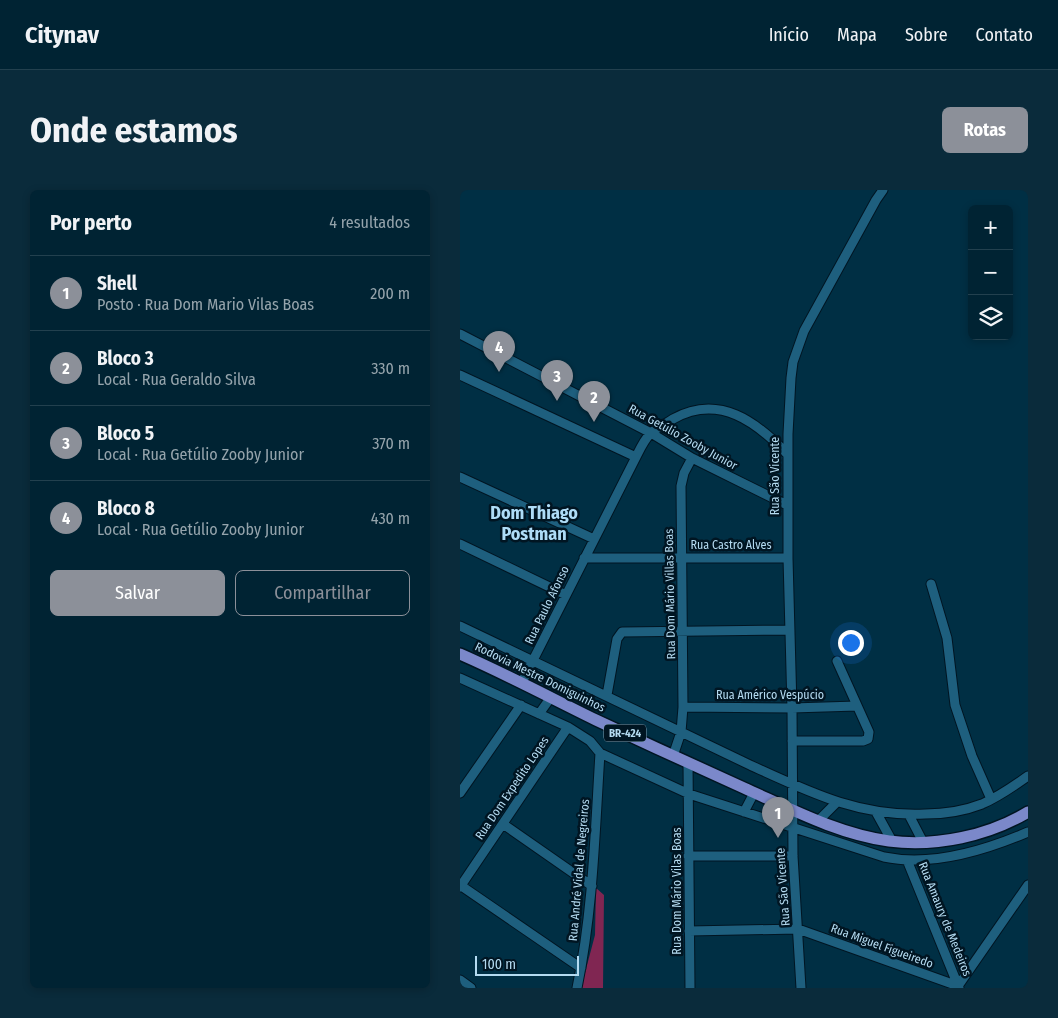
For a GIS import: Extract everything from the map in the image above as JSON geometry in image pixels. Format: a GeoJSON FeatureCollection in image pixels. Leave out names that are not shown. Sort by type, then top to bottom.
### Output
{"type":"FeatureCollection","features":[{"type":"Feature","properties":{"kind":"main road","name":"Rodovia Mestre Domiguinhos"},"geometry":{"type":"LineString","coordinates":[[461,656],[522,682],[673,756],[754,793],[818,821],[855,834],[892,841],[923,842],[963,837],[985,832],[1017,819],[1028,812]]}},
{"type":"Feature","properties":{"kind":"street","name":"Rua São Vicente"},"geometry":{"type":"LineString","coordinates":[[801,988],[792,829],[792,708],[787,505],[791,378],[793,362],[804,331],[883,190]]}},
{"type":"Feature","properties":{"kind":"street","name":"Rua Getúlio Zooby Junior"},"geometry":{"type":"LineString","coordinates":[[460,334],[651,433],[692,458],[787,505]]}},
{"type":"Feature","properties":{"kind":"street"},"geometry":{"type":"LineString","coordinates":[[460,375],[636,457]]}},
{"type":"Feature","properties":{"kind":"street"},"geometry":{"type":"LineString","coordinates":[[687,404],[699,409]]}},
{"type":"Feature","properties":{"kind":"street"},"geometry":{"type":"LineString","coordinates":[[651,433],[685,413],[699,409],[715,408],[734,413],[756,425],[771,437],[788,455]]}},
{"type":"Feature","properties":{"kind":"street","name":"Rua Paulo Afonso"},"geometry":{"type":"LineString","coordinates":[[522,682],[636,457],[651,433]]}},
{"type":"Feature","properties":{"kind":"street","name":"Rua Dom Mário Villas Boas"},"geometry":{"type":"LineString","coordinates":[[673,756],[681,732],[683,707],[681,486],[684,473],[692,458]]}},
{"type":"Feature","properties":{"kind":"street"},"geometry":{"type":"LineString","coordinates":[[460,477],[594,539]]}},
{"type":"Feature","properties":{"kind":"street"},"geometry":{"type":"LineString","coordinates":[[460,544],[566,595]]}},
{"type":"Feature","properties":{"kind":"street","name":"Rua Castro Alves"},"geometry":{"type":"LineString","coordinates":[[584,558],[788,558]]}},
{"type":"Feature","properties":{"kind":"street"},"geometry":{"type":"LineString","coordinates":[[931,584],[947,638],[955,705],[972,756],[991,799]]}},
{"type":"Feature","properties":{"kind":"street"},"geometry":{"type":"LineString","coordinates":[[460,626],[792,785],[837,802],[876,812],[909,815],[933,814],[964,809],[991,799],[1028,776]]}},
{"type":"Feature","properties":{"kind":"street"},"geometry":{"type":"LineString","coordinates":[[607,695],[617,638],[622,632],[790,630]]}},
{"type":"Feature","properties":{"kind":"street"},"geometry":{"type":"LineString","coordinates":[[792,741],[866,741],[869,737],[869,732],[837,661]]}},
{"type":"Feature","properties":{"kind":"street"},"geometry":{"type":"LineString","coordinates":[[460,678],[568,727],[590,741],[600,753],[689,794],[864,852],[895,860],[930,859],[960,855],[998,845],[1028,832]]}},
{"type":"Feature","properties":{"kind":"street"},"geometry":{"type":"LineString","coordinates":[[539,714],[551,697]]}},
{"type":"Feature","properties":{"kind":"street"},"geometry":{"type":"LineString","coordinates":[[460,793],[521,705]]}},
{"type":"Feature","properties":{"kind":"street","name":"Rua Américo Vespúcio"},"geometry":{"type":"LineString","coordinates":[[683,707],[792,708],[857,706]]}},
{"type":"Feature","properties":{"kind":"street","name":"Rua Dom Expedito Lopes"},"geometry":{"type":"LineString","coordinates":[[460,886],[568,727]]}},
{"type":"Feature","properties":{"kind":"street","name":"Rua André Vidal de Negreiros"},"geometry":{"type":"LineString","coordinates":[[577,988],[592,886],[600,753]]}},
{"type":"Feature","properties":{"kind":"street","name":"Rua Dom Mário Vilas Boas"},"geometry":{"type":"LineString","coordinates":[[688,763],[690,988]]}},
{"type":"Feature","properties":{"kind":"street"},"geometry":{"type":"LineString","coordinates":[[744,812],[754,793]]}},
{"type":"Feature","properties":{"kind":"street"},"geometry":{"type":"LineString","coordinates":[[818,821],[837,802]]}},
{"type":"Feature","properties":{"kind":"street"},"geometry":{"type":"LineString","coordinates":[[876,812],[892,841]]}},
{"type":"Feature","properties":{"kind":"street"},"geometry":{"type":"LineString","coordinates":[[909,815],[923,842]]}},
{"type":"Feature","properties":{"kind":"street"},"geometry":{"type":"LineString","coordinates":[[503,824],[592,886]]}},
{"type":"Feature","properties":{"kind":"street"},"geometry":{"type":"LineString","coordinates":[[688,856],[793,856]]}},
{"type":"Feature","properties":{"kind":"street","name":"Rua Amaury de Medeiros"},"geometry":{"type":"LineString","coordinates":[[907,860],[959,987]]}},
{"type":"Feature","properties":{"kind":"street"},"geometry":{"type":"LineString","coordinates":[[959,987],[1028,885]]}},
{"type":"Feature","properties":{"kind":"street"},"geometry":{"type":"LineString","coordinates":[[460,886],[581,968]]}},
{"type":"Feature","properties":{"kind":"street"},"geometry":{"type":"LineString","coordinates":[[689,931],[798,929]]}},
{"type":"Feature","properties":{"kind":"street","name":"Rua Miguel Figueiredo"},"geometry":{"type":"LineString","coordinates":[[798,929],[959,987]]}},
{"type":"Feature","properties":{"kind":"street"},"geometry":{"type":"LineString","coordinates":[[460,980],[471,988]]}},
{"type":"Feature","properties":{"kind":"shaded area"},"geometry":{"type":"Polygon","coordinates":[[[596,888],[604,895],[603,988],[581,988],[595,935],[596,888]]]}},
{"type":"Feature","properties":{"kind":"place","name":"Bloco 8"},"geometry":{"type":"Point","coordinates":[499,372]}},
{"type":"Feature","properties":{"kind":"place","name":"Bloco 5"},"geometry":{"type":"Point","coordinates":[557,401]}},
{"type":"Feature","properties":{"kind":"place","name":"Bloco 3"},"geometry":{"type":"Point","coordinates":[594,422]}},
{"type":"Feature","properties":{"kind":"place","name":"Shell"},"geometry":{"type":"Point","coordinates":[778,838]}},
{"type":"Feature","properties":{"kind":"district","name":"Dom Thiago Postman"},"geometry":{"type":"Point","coordinates":[534,523]}}]}
